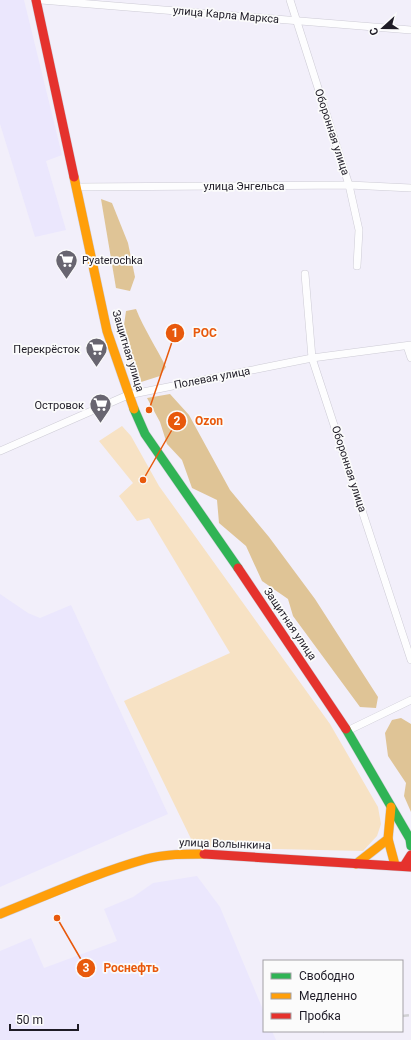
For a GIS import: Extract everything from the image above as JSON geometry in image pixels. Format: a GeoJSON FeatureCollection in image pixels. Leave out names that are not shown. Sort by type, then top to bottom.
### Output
{"type":"FeatureCollection","features":[{"type":"Feature","properties":{"kind":"street","name":"Защитная улица"},"geometry":{"type":"LineString","coordinates":[[36,0],[107,331],[128,395],[145,434],[209,525],[347,731],[391,807]]}},
{"type":"Feature","properties":{"kind":"street","name":"улица Карла Маркса"},"geometry":{"type":"LineString","coordinates":[[41,0],[411,30]]}},
{"type":"Feature","properties":{"kind":"street","name":"Оборонная улица"},"geometry":{"type":"LineString","coordinates":[[290,0],[349,185],[359,230],[357,266]]}},
{"type":"Feature","properties":{"kind":"street","name":"улица Энгельса"},"geometry":{"type":"LineString","coordinates":[[77,187],[349,185],[411,188]]}},
{"type":"Feature","properties":{"kind":"street","name":"Оборонная улица"},"geometry":{"type":"LineString","coordinates":[[305,274],[312,358],[411,660]]}},
{"type":"Feature","properties":{"kind":"street","name":"Полевая улица"},"geometry":{"type":"LineString","coordinates":[[0,451],[128,395],[312,358],[409,345]]}},
{"type":"Feature","properties":{"kind":"street"},"geometry":{"type":"LineString","coordinates":[[409,345],[411,358]]}},
{"type":"Feature","properties":{"kind":"street"},"geometry":{"type":"LineString","coordinates":[[347,731],[411,700]]}},
{"type":"Feature","properties":{"kind":"street"},"geometry":{"type":"LineString","coordinates":[[391,807],[411,832]]}},
{"type":"Feature","properties":{"kind":"street"},"geometry":{"type":"LineString","coordinates":[[391,807],[388,839],[403,866],[411,855]]}},
{"type":"Feature","properties":{"kind":"street"},"geometry":{"type":"LineString","coordinates":[[391,807],[410,839],[411,846]]}},
{"type":"Feature","properties":{"kind":"street"},"geometry":{"type":"LineString","coordinates":[[356,864],[388,839]]}},
{"type":"Feature","properties":{"kind":"street","name":"улица Волынкина"},"geometry":{"type":"LineString","coordinates":[[0,914],[76,883],[147,859],[177,854],[223,854],[403,866]]}},
{"type":"Feature","properties":{"kind":"shaded area"},"geometry":{"type":"Polygon","coordinates":[[[0,0],[24,0],[62,155],[46,161],[66,230],[35,237],[0,124],[0,0]]]}},
{"type":"Feature","properties":{"kind":"shaded area"},"geometry":{"type":"Polygon","coordinates":[[[101,199],[112,203],[128,243],[135,277],[130,291],[116,288],[101,199]]]}},
{"type":"Feature","properties":{"kind":"shaded area"},"geometry":{"type":"Polygon","coordinates":[[[136,309],[166,367],[160,376],[138,383],[130,359],[129,342],[124,325],[126,311],[136,309]]]}},
{"type":"Feature","properties":{"kind":"shaded area"},"geometry":{"type":"Polygon","coordinates":[[[170,394],[189,415],[230,490],[269,537],[315,599],[378,697],[376,708],[360,707],[293,616],[288,599],[262,581],[246,546],[219,523],[217,500],[192,488],[182,460],[167,444],[160,422],[147,398],[170,394]]]}},
{"type":"Feature","properties":{"kind":"shaded area"},"geometry":{"type":"Polygon","coordinates":[[[122,426],[131,436],[159,486],[330,724],[378,807],[381,824],[377,836],[363,851],[195,847],[124,701],[230,653],[149,518],[137,521],[119,496],[133,483],[99,441],[122,426]]]}},
{"type":"Feature","properties":{"kind":"shaded area"},"geometry":{"type":"Polygon","coordinates":[[[0,594],[28,613],[40,618],[71,605],[168,814],[0,887],[0,594]]]}},
{"type":"Feature","properties":{"kind":"shaded area"},"geometry":{"type":"Polygon","coordinates":[[[401,718],[411,724],[411,812],[404,796],[406,783],[388,756],[385,733],[392,720],[401,718]]]}},
{"type":"Feature","properties":{"kind":"shaded area"},"geometry":{"type":"Polygon","coordinates":[[[197,876],[220,907],[263,1010],[263,1032],[272,1032],[276,1040],[0,1040],[0,951],[31,938],[44,968],[117,941],[104,909],[133,897],[153,883],[197,876]]]}},
{"type":"Feature","properties":{"kind":"railway"},"geometry":{"type":"LineString","coordinates":[[403,1016],[411,1015]]}},
{"type":"Feature","properties":{"kind":"traffic: fast"},"geometry":{"type":"LineString","coordinates":[[134,409],[145,434],[238,568]]}},
{"type":"Feature","properties":{"kind":"traffic: fast"},"geometry":{"type":"LineString","coordinates":[[346,729],[410,839],[411,846]]}},
{"type":"Feature","properties":{"kind":"traffic: slow"},"geometry":{"type":"LineString","coordinates":[[74,177],[107,331],[134,409]]}},
{"type":"Feature","properties":{"kind":"traffic: slow"},"geometry":{"type":"LineString","coordinates":[[356,864],[388,839],[391,807]]}},
{"type":"Feature","properties":{"kind":"traffic: slow"},"geometry":{"type":"LineString","coordinates":[[388,839],[395,865]]}},
{"type":"Feature","properties":{"kind":"traffic: slow"},"geometry":{"type":"LineString","coordinates":[[0,914],[90,878],[146,859],[168,855],[204,854]]}},
{"type":"Feature","properties":{"kind":"traffic: jam"},"geometry":{"type":"LineString","coordinates":[[36,0],[74,177]]}},
{"type":"Feature","properties":{"kind":"traffic: jam"},"geometry":{"type":"LineString","coordinates":[[238,568],[346,729]]}},
{"type":"Feature","properties":{"kind":"traffic: jam"},"geometry":{"type":"LineString","coordinates":[[204,854],[411,867]]}},
{"type":"Feature","properties":{"kind":"traffic: jam"},"geometry":{"type":"LineString","coordinates":[[404,866],[411,855]]}},
{"type":"Feature","properties":{"kind":"place","name":"Pyaterochka"},"geometry":{"type":"Point","coordinates":[66,280]}},
{"type":"Feature","properties":{"kind":"place","name":"Перекрёсток"},"geometry":{"type":"Point","coordinates":[96,368]}},
{"type":"Feature","properties":{"kind":"place","name":"РОС"},"geometry":{"type":"Point","coordinates":[149,410]}},
{"type":"Feature","properties":{"kind":"place","name":"Островок"},"geometry":{"type":"Point","coordinates":[100,424]}},
{"type":"Feature","properties":{"kind":"place","name":"Ozon"},"geometry":{"type":"Point","coordinates":[143,480]}},
{"type":"Feature","properties":{"kind":"place","name":"Роснефть"},"geometry":{"type":"Point","coordinates":[57,918]}}]}
